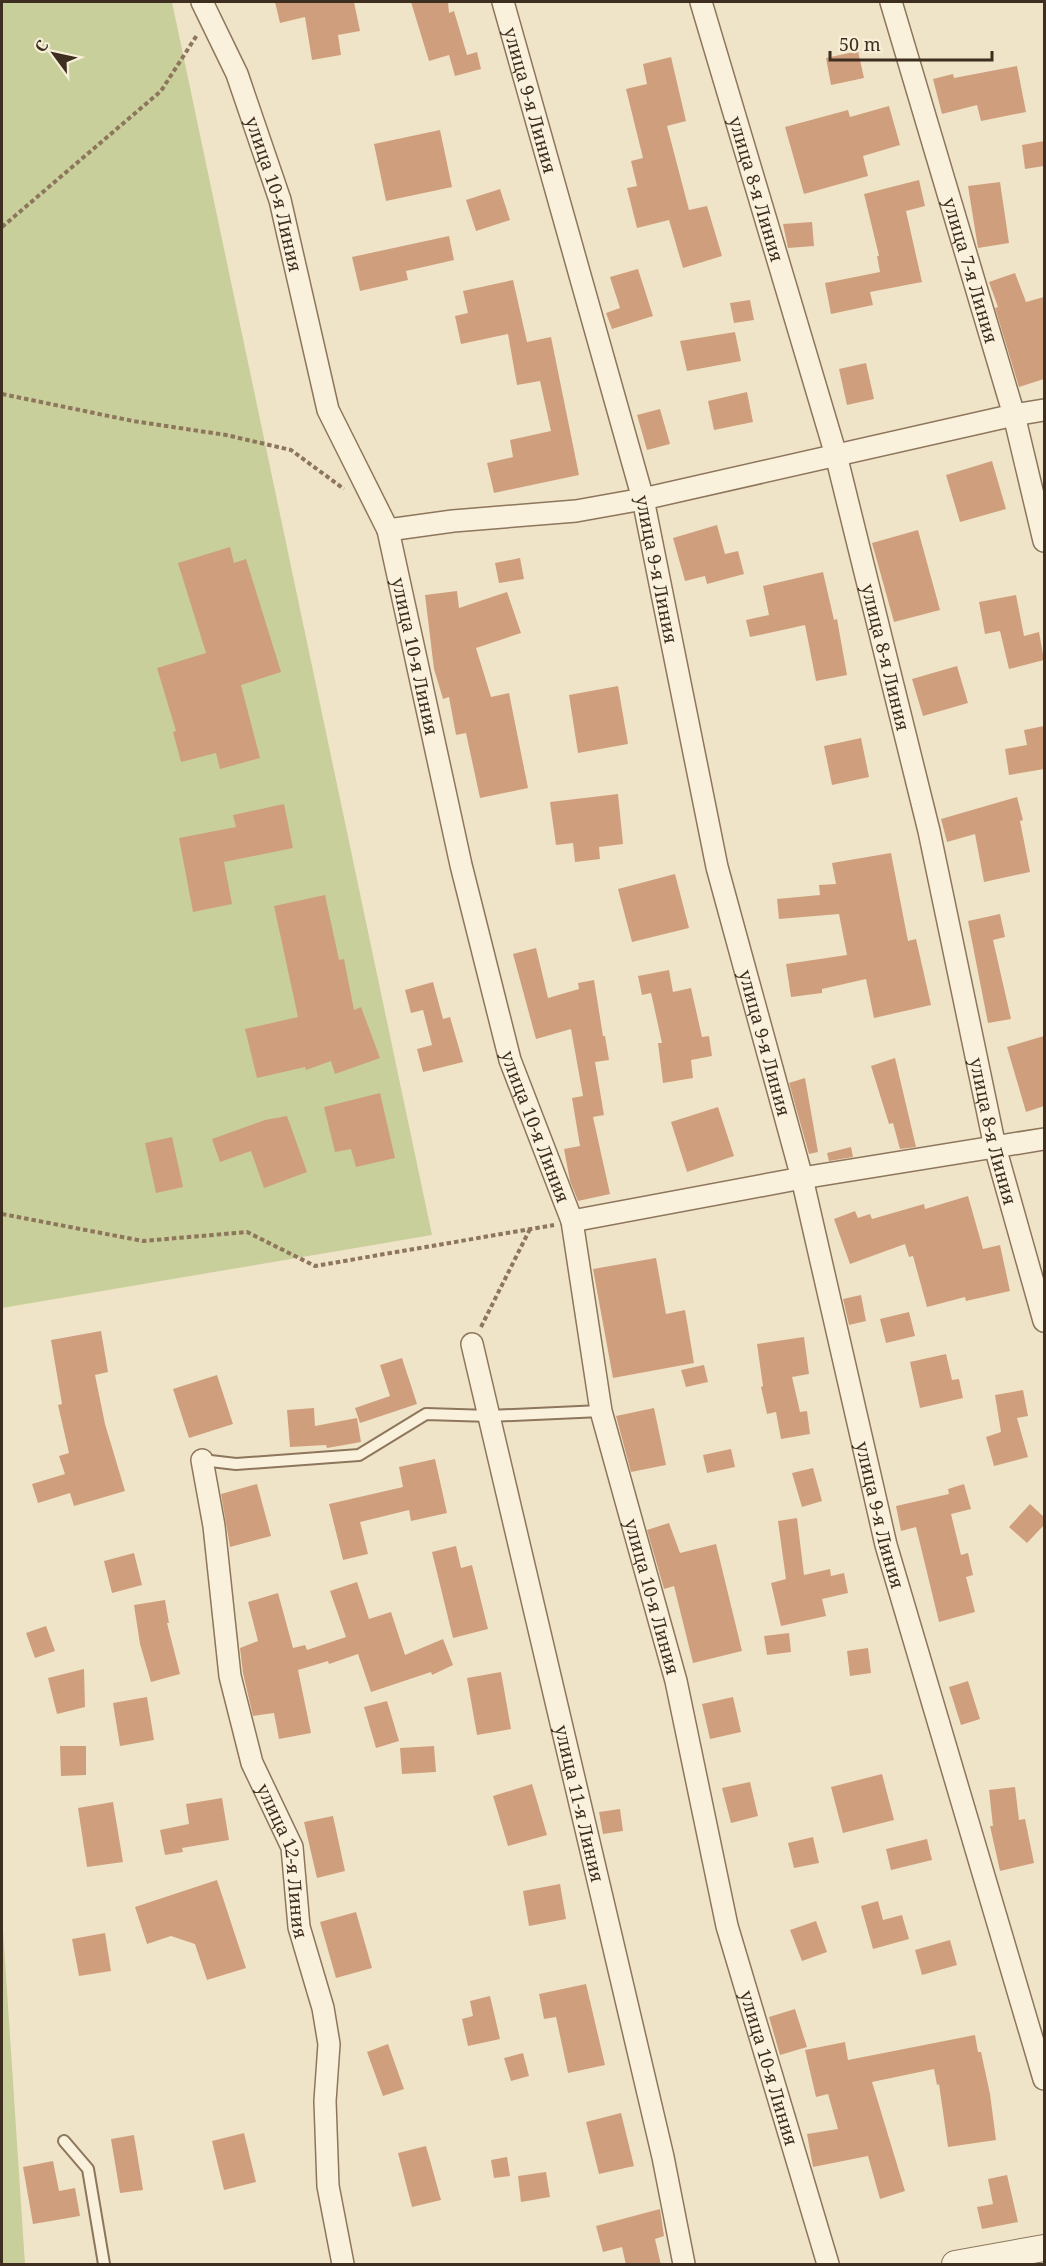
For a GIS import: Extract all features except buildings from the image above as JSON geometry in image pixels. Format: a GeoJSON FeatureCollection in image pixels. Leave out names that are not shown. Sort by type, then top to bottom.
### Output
{"type":"FeatureCollection","features":[{"type":"Feature","properties":{"kind":"street","name":"улица 9-я Линия"},"geometry":{"type":"LineString","coordinates":[[502,2],[643,499],[717,867],[802,1178],[886,1545],[1044,2079]]}},
{"type":"Feature","properties":{"kind":"street","name":"улица 8-я Линия"},"geometry":{"type":"LineString","coordinates":[[701,2],[836,455],[929,831],[995,1147],[1044,1321]]}},
{"type":"Feature","properties":{"kind":"street","name":"улица 7-я Линия"},"geometry":{"type":"LineString","coordinates":[[891,2],[1014,415],[1044,541]]}},
{"type":"Feature","properties":{"kind":"street","name":"улица 10-я Линия"},"geometry":{"type":"LineString","coordinates":[[206,9],[237,74],[280,200],[328,410],[388,530],[461,865],[510,1060],[572,1221],[602,1411],[676,1681],[727,1926],[828,2265]]}},
{"type":"Feature","properties":{"kind":"street"},"geometry":{"type":"LineString","coordinates":[[388,530],[453,521],[576,511],[643,499],[1044,410]]}},
{"type":"Feature","properties":{"kind":"street"},"geometry":{"type":"LineString","coordinates":[[572,1221],[802,1178],[1044,1139]]}},
{"type":"Feature","properties":{"kind":"street","name":"улица 11-я Линия"},"geometry":{"type":"LineString","coordinates":[[472,1344],[663,2157],[684,2265]]}},
{"type":"Feature","properties":{"kind":"street","name":"улица 12-я Линия"},"geometry":{"type":"LineString","coordinates":[[202,1460],[214,1526],[230,1676],[252,1763],[292,1847],[299,1927],[323,2008],[329,2044],[325,2101],[328,2186],[343,2265]]}},
{"type":"Feature","properties":{"kind":"street"},"geometry":{"type":"LineString","coordinates":[[955,2265],[1044,2248]]}},
{"type":"Feature","properties":{"kind":"lane"},"geometry":{"type":"LineString","coordinates":[[202,1460],[236,1464],[359,1455],[426,1414],[489,1416],[602,1411]]}},
{"type":"Feature","properties":{"kind":"lane"},"geometry":{"type":"LineString","coordinates":[[64,2140],[88,2169],[104,2265]]}},
{"type":"Feature","properties":{"kind":"path"},"geometry":{"type":"LineString","coordinates":[[2,227],[161,91],[206,9]]}},
{"type":"Feature","properties":{"kind":"path"},"geometry":{"type":"LineString","coordinates":[[2,394],[132,421],[226,435],[291,450],[352,496]]}},
{"type":"Feature","properties":{"kind":"path"},"geometry":{"type":"LineString","coordinates":[[2,1214],[143,1241],[247,1232],[315,1266],[572,1221]]}},
{"type":"Feature","properties":{"kind":"path"},"geometry":{"type":"LineString","coordinates":[[472,1344],[530,1229]]}},
{"type":"Feature","properties":{"kind":"green space"},"geometry":{"type":"Polygon","coordinates":[[[2,2],[172,2],[432,1235],[2,1308],[2,2]]]}},
{"type":"Feature","properties":{"kind":"green space"},"geometry":{"type":"Polygon","coordinates":[[[2,1915],[25,2264],[2,2264],[2,1915]]]}}]}
